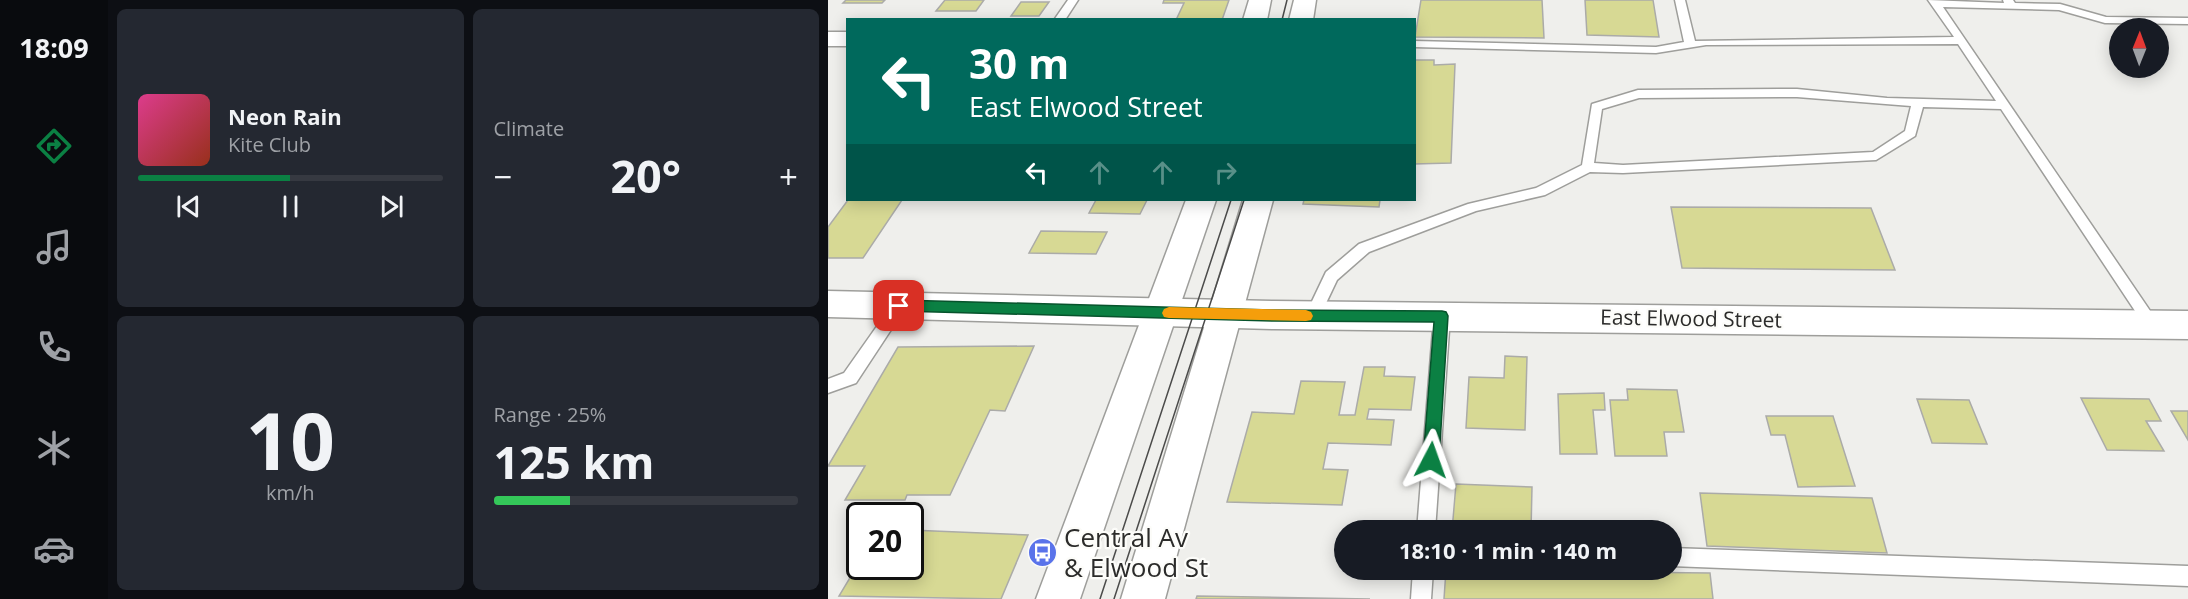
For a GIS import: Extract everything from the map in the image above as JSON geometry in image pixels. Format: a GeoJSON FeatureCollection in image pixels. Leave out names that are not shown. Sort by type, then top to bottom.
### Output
{"type":"FeatureCollection","features":[{"type":"Feature","properties":{"kind":"street"},"geometry":{"type":"LineString","coordinates":[[1256,18],[1260,0]]}},
{"type":"Feature","properties":{"kind":"street"},"geometry":{"type":"LineString","coordinates":[[1301,18],[1305,0]]}},
{"type":"Feature","properties":{"kind":"street"},"geometry":{"type":"LineString","coordinates":[[828,39],[846,39]]}},
{"type":"Feature","properties":{"kind":"street"},"geometry":{"type":"LineString","coordinates":[[1143,599],[1194,313],[1202,201]]}},
{"type":"Feature","properties":{"kind":"street"},"geometry":{"type":"LineString","coordinates":[[1058,599],[1194,313],[1257,201]]}},
{"type":"Feature","properties":{"kind":"street","name":"East Elwood Street"},"geometry":{"type":"LineString","coordinates":[[828,304],[1313,316],[2188,325]]}},
{"type":"Feature","properties":{"kind":"lane"},"geometry":{"type":"LineString","coordinates":[[1060,18],[1073,0]]}},
{"type":"Feature","properties":{"kind":"lane"},"geometry":{"type":"LineString","coordinates":[[1680,0],[1690,45]]}},
{"type":"Feature","properties":{"kind":"lane"},"geometry":{"type":"LineString","coordinates":[[1934,2],[2010,3],[2060,7],[2105,20],[2188,21]]}},
{"type":"Feature","properties":{"kind":"lane"},"geometry":{"type":"LineString","coordinates":[[1934,2],[2152,325]]}},
{"type":"Feature","properties":{"kind":"lane"},"geometry":{"type":"LineString","coordinates":[[1416,44],[1656,50],[1706,42],[1961,40]]}},
{"type":"Feature","properties":{"kind":"lane"},"geometry":{"type":"LineString","coordinates":[[1588,167],[1587,152],[1596,125],[1596,107],[1638,94],[1797,93],[1887,102],[2005,105]]}},
{"type":"Feature","properties":{"kind":"lane"},"geometry":{"type":"LineString","coordinates":[[1313,316],[1331,276],[1364,248],[1473,207],[1540,192],[1588,167],[1623,169],[1876,156],[1911,133],[1918,103]]}},
{"type":"Feature","properties":{"kind":"lane"},"geometry":{"type":"LineString","coordinates":[[828,386],[850,378],[899,306]]}},
{"type":"Feature","properties":{"kind":"lane"},"geometry":{"type":"LineString","coordinates":[[1427,520],[1442,316]]}},
{"type":"Feature","properties":{"kind":"lane"},"geometry":{"type":"LineString","coordinates":[[1682,557],[2188,576]]}},
{"type":"Feature","properties":{"kind":"lane"},"geometry":{"type":"LineString","coordinates":[[1421,599],[1422,580]]}},
{"type":"Feature","properties":{"kind":"building"},"geometry":{"type":"Polygon","coordinates":[[[846,0],[885,0],[882,3],[843,3],[846,0]]]}},
{"type":"Feature","properties":{"kind":"building"},"geometry":{"type":"Polygon","coordinates":[[[945,0],[984,0],[976,11],[936,11],[945,0]]]}},
{"type":"Feature","properties":{"kind":"building"},"geometry":{"type":"Polygon","coordinates":[[[1164,0],[1229,0],[1223,18],[1177,18],[1184,3],[1163,3],[1164,0]]]}},
{"type":"Feature","properties":{"kind":"building"},"geometry":{"type":"Polygon","coordinates":[[[1421,0],[1542,0],[1544,38],[1416,37],[1421,0]]]}},
{"type":"Feature","properties":{"kind":"building"},"geometry":{"type":"Polygon","coordinates":[[[1585,0],[1653,0],[1659,37],[1587,35],[1585,0]]]}},
{"type":"Feature","properties":{"kind":"building"},"geometry":{"type":"Polygon","coordinates":[[[1021,2],[1049,2],[1039,16],[1011,16],[1021,2]]]}},
{"type":"Feature","properties":{"kind":"building"},"geometry":{"type":"Polygon","coordinates":[[[1416,60],[1434,60],[1434,65],[1455,64],[1451,163],[1416,164],[1416,60]]]}},
{"type":"Feature","properties":{"kind":"building"},"geometry":{"type":"Polygon","coordinates":[[[847,201],[901,201],[863,258],[828,258],[828,227],[847,201]]]}},
{"type":"Feature","properties":{"kind":"building"},"geometry":{"type":"Polygon","coordinates":[[[1095,201],[1146,201],[1140,214],[1089,213],[1095,201]]]}},
{"type":"Feature","properties":{"kind":"building"},"geometry":{"type":"Polygon","coordinates":[[[1304,201],[1380,201],[1379,207],[1303,204],[1304,201]]]}},
{"type":"Feature","properties":{"kind":"building"},"geometry":{"type":"Polygon","coordinates":[[[1671,207],[1871,208],[1895,270],[1682,268],[1671,207]]]}},
{"type":"Feature","properties":{"kind":"building"},"geometry":{"type":"Polygon","coordinates":[[[1041,231],[1107,232],[1096,254],[1029,253],[1041,231]]]}},
{"type":"Feature","properties":{"kind":"building"},"geometry":{"type":"Polygon","coordinates":[[[1034,346],[1005,411],[990,410],[950,495],[907,495],[905,500],[845,500],[865,466],[828,466],[898,347],[1034,346]]]}},
{"type":"Feature","properties":{"kind":"building"},"geometry":{"type":"Polygon","coordinates":[[[1505,356],[1527,357],[1525,430],[1466,428],[1469,377],[1504,378],[1505,356]]]}},
{"type":"Feature","properties":{"kind":"building"},"geometry":{"type":"Polygon","coordinates":[[[1364,367],[1385,367],[1384,376],[1415,377],[1411,410],[1369,409],[1367,419],[1394,420],[1391,445],[1328,443],[1323,469],[1348,470],[1342,505],[1227,502],[1252,412],[1294,414],[1301,381],[1345,382],[1339,415],[1355,415],[1364,367]]]}},
{"type":"Feature","properties":{"kind":"building"},"geometry":{"type":"Polygon","coordinates":[[[1627,389],[1677,390],[1684,432],[1664,432],[1667,456],[1615,456],[1610,400],[1628,400],[1627,389]]]}},
{"type":"Feature","properties":{"kind":"building"},"geometry":{"type":"Polygon","coordinates":[[[1604,393],[1605,410],[1593,410],[1597,454],[1560,454],[1558,394],[1604,393]]]}},
{"type":"Feature","properties":{"kind":"building"},"geometry":{"type":"Polygon","coordinates":[[[2081,398],[2149,399],[2161,421],[2146,421],[2164,451],[2107,450],[2081,398]]]}},
{"type":"Feature","properties":{"kind":"building"},"geometry":{"type":"Polygon","coordinates":[[[1917,399],[1969,400],[1987,444],[1932,443],[1917,399]]]}},
{"type":"Feature","properties":{"kind":"building"},"geometry":{"type":"Polygon","coordinates":[[[2171,411],[2188,411],[2188,440],[2171,411]]]}},
{"type":"Feature","properties":{"kind":"building"},"geometry":{"type":"Polygon","coordinates":[[[1766,416],[1833,416],[1855,486],[1798,487],[1785,435],[1771,435],[1766,416]]]}},
{"type":"Feature","properties":{"kind":"building"},"geometry":{"type":"Polygon","coordinates":[[[1456,484],[1532,487],[1531,520],[1453,520],[1456,484]]]}},
{"type":"Feature","properties":{"kind":"building"},"geometry":{"type":"Polygon","coordinates":[[[1700,493],[1872,498],[1887,553],[1707,546],[1700,493]]]}},
{"type":"Feature","properties":{"kind":"building"},"geometry":{"type":"Polygon","coordinates":[[[924,531],[1028,535],[1001,599],[839,596],[849,580],[924,580],[924,531]]]}},
{"type":"Feature","properties":{"kind":"building"},"geometry":{"type":"Polygon","coordinates":[[[1682,573],[1710,573],[1713,599],[1444,599],[1445,580],[1682,580],[1682,573]]]}},
{"type":"Feature","properties":{"kind":"building"},"geometry":{"type":"Polygon","coordinates":[[[1197,596],[1370,599],[1196,599],[1197,596]]]}},
{"type":"Feature","properties":{"kind":"tram line"},"geometry":{"type":"LineString","coordinates":[[1282,18],[1287,0]]}},
{"type":"Feature","properties":{"kind":"tram line"},"geometry":{"type":"LineString","coordinates":[[1100,599],[1231,201]]}},
{"type":"Feature","properties":{"kind":"tram line"},"geometry":{"type":"LineString","coordinates":[[1114,599],[1244,201]]}},
{"type":"Feature","properties":{"kind":"slow traffic"},"geometry":{"type":"LineString","coordinates":[[1169,313],[1306,316]]}},
{"type":"Feature","properties":{"kind":"place","name":"Central Av & Elwood St"},"geometry":{"type":"Point","coordinates":[1043,553]}},
{"type":"Feature","properties":{"kind":"route"},"geometry":{"type":"LineString","coordinates":[[899,306],[1274,315],[1442,316],[1431,460]]}}]}
